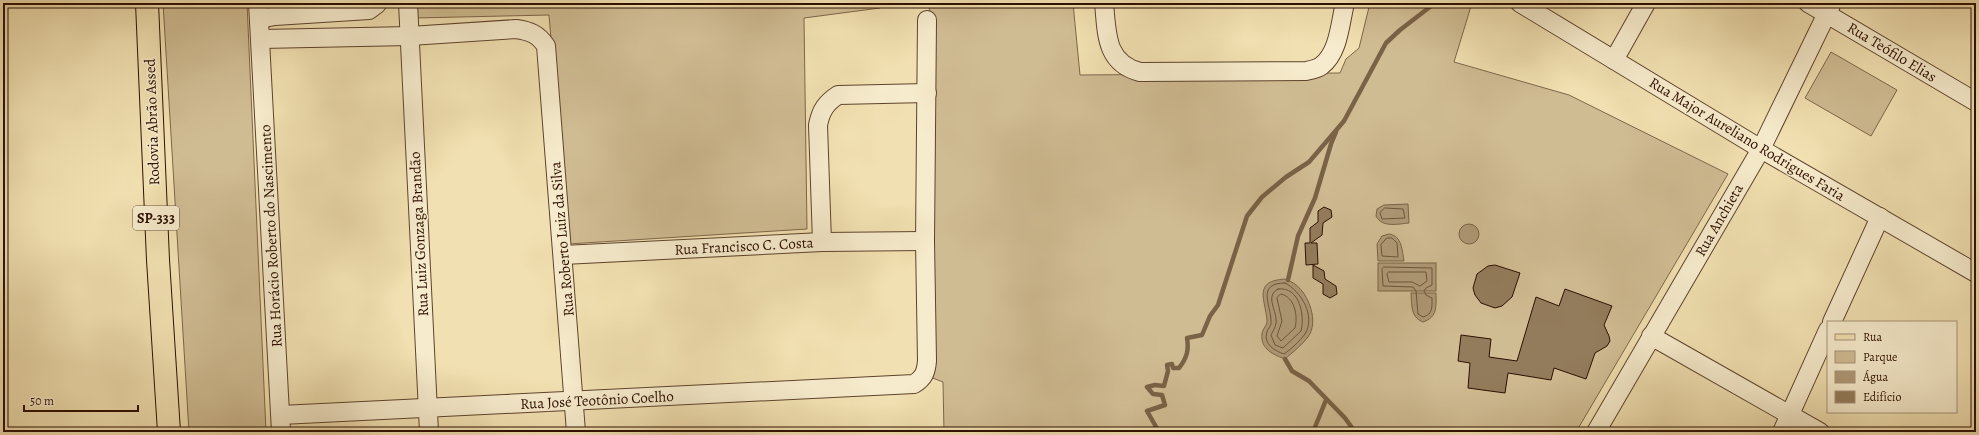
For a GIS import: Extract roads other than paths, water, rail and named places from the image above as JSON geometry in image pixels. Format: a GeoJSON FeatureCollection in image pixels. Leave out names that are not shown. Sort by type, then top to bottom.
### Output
{"type":"FeatureCollection","features":[{"type":"Feature","properties":{"kind":"main road","name":"Rodovia Abrão Assed"},"geometry":{"type":"LineString","coordinates":[[147,3],[158,260],[169,432]]}},
{"type":"Feature","properties":{"kind":"street","name":"Rua Luiz Gonzaga Brandão"},"geometry":{"type":"LineString","coordinates":[[408,3],[429,432]]}},
{"type":"Feature","properties":{"kind":"street"},"geometry":{"type":"LineString","coordinates":[[1104,3],[1107,31],[1112,54],[1120,64],[1130,70],[1140,72],[1306,72],[1320,67],[1328,60],[1335,46],[1345,3]]}},
{"type":"Feature","properties":{"kind":"street","name":"Rua Major Aureliano Rodrigues Faria"},"geometry":{"type":"LineString","coordinates":[[1520,3],[1760,149],[1976,272]]}},
{"type":"Feature","properties":{"kind":"street"},"geometry":{"type":"LineString","coordinates":[[1614,60],[1646,3]]}},
{"type":"Feature","properties":{"kind":"street","name":"Rua Teófilo Elias"},"geometry":{"type":"LineString","coordinates":[[1808,3],[1829,8],[1976,102]]}},
{"type":"Feature","properties":{"kind":"street"},"geometry":{"type":"LineString","coordinates":[[259,11],[275,16],[369,10],[377,4]]}},
{"type":"Feature","properties":{"kind":"street","name":"Rua Anchieta"},"geometry":{"type":"LineString","coordinates":[[1596,432],[1760,149],[1829,8]]}},
{"type":"Feature","properties":{"kind":"street","name":"Rua Horácio Roberto do Nascimento"},"geometry":{"type":"LineString","coordinates":[[259,11],[281,424]]}},
{"type":"Feature","properties":{"kind":"street"},"geometry":{"type":"LineString","coordinates":[[925,240],[927,20]]}},
{"type":"Feature","properties":{"kind":"street","name":"Rua Roberto Luiz da Silva"},"geometry":{"type":"LineString","coordinates":[[410,36],[516,28],[530,31],[541,38],[546,46],[575,401],[576,432]]}},
{"type":"Feature","properties":{"kind":"street"},"geometry":{"type":"LineString","coordinates":[[261,40],[410,36]]}},
{"type":"Feature","properties":{"kind":"street"},"geometry":{"type":"LineString","coordinates":[[822,242],[818,125],[821,112],[828,101],[838,95],[927,93]]}},
{"type":"Feature","properties":{"kind":"street"},"geometry":{"type":"LineString","coordinates":[[1832,321],[1880,217]]}},
{"type":"Feature","properties":{"kind":"street","name":"Rua José Teotônio Coelho"},"geometry":{"type":"LineString","coordinates":[[281,424],[428,408],[914,384],[921,380],[926,372],[927,361],[925,240]]}},
{"type":"Feature","properties":{"kind":"street","name":"Rua Francisco C. Costa"},"geometry":{"type":"LineString","coordinates":[[563,255],[822,242],[925,240]]}},
{"type":"Feature","properties":{"kind":"street"},"geometry":{"type":"LineString","coordinates":[[1782,432],[1827,332]]}},
{"type":"Feature","properties":{"kind":"street"},"geometry":{"type":"LineString","coordinates":[[1651,336],[1820,432]]}},
{"type":"Feature","properties":{"kind":"water"},"geometry":{"type":"Polygon","coordinates":[[[1408,204],[1409,223],[1386,224],[1379,220],[1376,216],[1377,209],[1384,205],[1408,204]]]}},
{"type":"Feature","properties":{"kind":"water"},"geometry":{"type":"Polygon","coordinates":[[[1469,224],[1476,227],[1479,234],[1476,241],[1469,244],[1462,241],[1459,234],[1462,227],[1469,224]]]}},
{"type":"Feature","properties":{"kind":"water"},"geometry":{"type":"Polygon","coordinates":[[[1389,234],[1397,238],[1401,244],[1404,261],[1378,261],[1377,244],[1382,236],[1389,234]]]}},
{"type":"Feature","properties":{"kind":"water"},"geometry":{"type":"Polygon","coordinates":[[[1378,263],[1436,263],[1436,291],[1378,291],[1378,263]]]}},
{"type":"Feature","properties":{"kind":"water"},"geometry":{"type":"Polygon","coordinates":[[[1285,279],[1295,284],[1305,295],[1311,309],[1313,324],[1308,337],[1285,359],[1276,356],[1265,347],[1262,339],[1262,332],[1267,322],[1263,298],[1265,287],[1268,283],[1275,280],[1285,279]]]}},
{"type":"Feature","properties":{"kind":"water"},"geometry":{"type":"Polygon","coordinates":[[[1411,293],[1436,293],[1434,314],[1428,320],[1423,322],[1414,314],[1412,310],[1411,293]]]}},
{"type":"Feature","properties":{"kind":"waterway"},"geometry":{"type":"LineString","coordinates":[[1159,432],[1147,411],[1165,405],[1162,395],[1153,394],[1147,387],[1155,385],[1164,386],[1168,371],[1167,365],[1172,364],[1173,368],[1179,368],[1186,357],[1188,346],[1187,338],[1202,335],[1210,316],[1218,305],[1247,216],[1262,197],[1286,177],[1309,162],[1344,121],[1386,43],[1400,30],[1435,3]]}},
{"type":"Feature","properties":{"kind":"waterway"},"geometry":{"type":"LineString","coordinates":[[1288,280],[1298,236],[1315,198],[1336,132]]}},
{"type":"Feature","properties":{"kind":"waterway"},"geometry":{"type":"LineString","coordinates":[[1285,359],[1292,371],[1309,381],[1345,418],[1355,432]]}},
{"type":"Feature","properties":{"kind":"waterway"},"geometry":{"type":"LineString","coordinates":[[1313,432],[1326,400]]}}]}
